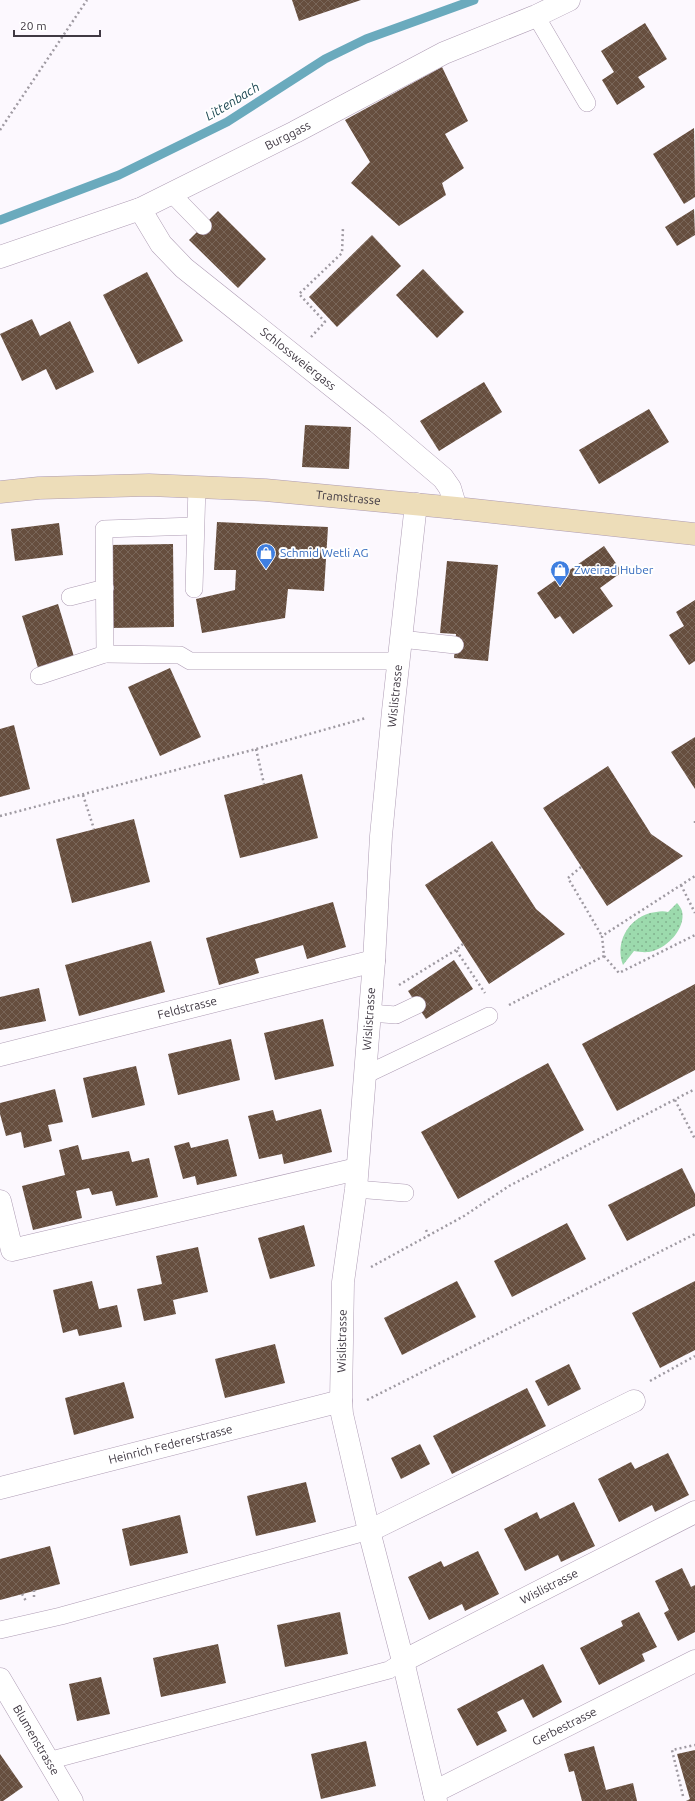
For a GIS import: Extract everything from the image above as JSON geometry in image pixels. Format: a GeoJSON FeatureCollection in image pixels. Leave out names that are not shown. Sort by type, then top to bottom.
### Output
{"type":"FeatureCollection","features":[{"type":"Feature","properties":{"kind":"main road","name":"Tramstrasse"},"geometry":{"type":"LineString","coordinates":[[0,492],[39,488],[149,485],[265,490],[456,508],[695,534]]}},
{"type":"Feature","properties":{"kind":"street","name":"Burggass"},"geometry":{"type":"LineString","coordinates":[[0,257],[140,209],[295,132],[444,53],[536,16],[569,0]]}},
{"type":"Feature","properties":{"kind":"street","name":"Schlossweiergass"},"geometry":{"type":"LineString","coordinates":[[140,209],[161,244],[184,268],[377,422],[443,478],[450,488],[456,508]]}},
{"type":"Feature","properties":{"kind":"street","name":"Wislistrasse"},"geometry":{"type":"LineString","coordinates":[[416,504],[393,710],[381,836],[374,961],[357,1179],[343,1282],[341,1402],[342,1414],[435,1796]]}},
{"type":"Feature","properties":{"kind":"street","name":"Feldstrasse"},"geometry":{"type":"LineString","coordinates":[[0,1055],[374,961]]}},
{"type":"Feature","properties":{"kind":"street"},"geometry":{"type":"LineString","coordinates":[[0,1201],[6,1252],[357,1179]]}},
{"type":"Feature","properties":{"kind":"street"},"geometry":{"type":"LineString","coordinates":[[370,1530],[634,1401]]}},
{"type":"Feature","properties":{"kind":"street","name":"Heinrich Federerstrasse"},"geometry":{"type":"LineString","coordinates":[[0,1488],[341,1402]]}},
{"type":"Feature","properties":{"kind":"street","name":"Wislistrasse"},"geometry":{"type":"LineString","coordinates":[[403,1661],[695,1512]]}},
{"type":"Feature","properties":{"kind":"street","name":"Gerbestrasse"},"geometry":{"type":"LineString","coordinates":[[435,1796],[695,1661]]}},
{"type":"Feature","properties":{"kind":"street","name":"Blumenstrasse"},"geometry":{"type":"LineString","coordinates":[[0,1679],[72,1801]]}},
{"type":"Feature","properties":{"kind":"lane"},"geometry":{"type":"LineString","coordinates":[[536,16],[587,103]]}},
{"type":"Feature","properties":{"kind":"lane"},"geometry":{"type":"LineString","coordinates":[[171,193],[204,226]]}},
{"type":"Feature","properties":{"kind":"lane"},"geometry":{"type":"LineString","coordinates":[[194,589],[196,486]]}},
{"type":"Feature","properties":{"kind":"lane"},"geometry":{"type":"LineString","coordinates":[[105,654],[104,529],[195,526]]}},
{"type":"Feature","properties":{"kind":"lane"},"geometry":{"type":"LineString","coordinates":[[70,597],[105,588]]}},
{"type":"Feature","properties":{"kind":"lane"},"geometry":{"type":"LineString","coordinates":[[401,639],[455,645]]}},
{"type":"Feature","properties":{"kind":"lane"},"geometry":{"type":"LineString","coordinates":[[39,676],[105,654],[180,655],[190,662],[399,661]]}},
{"type":"Feature","properties":{"kind":"lane"},"geometry":{"type":"LineString","coordinates":[[370,1013],[396,1015],[417,1005]]}},
{"type":"Feature","properties":{"kind":"lane"},"geometry":{"type":"LineString","coordinates":[[365,1075],[493,1014]]}},
{"type":"Feature","properties":{"kind":"lane"},"geometry":{"type":"LineString","coordinates":[[357,1179],[405,1193]]}},
{"type":"Feature","properties":{"kind":"lane"},"geometry":{"type":"LineString","coordinates":[[0,1630],[61,1616],[370,1530]]}},
{"type":"Feature","properties":{"kind":"lane"},"geometry":{"type":"LineString","coordinates":[[48,1761],[389,1670],[403,1661]]}},
{"type":"Feature","properties":{"kind":"path"},"geometry":{"type":"LineString","coordinates":[[0,130],[87,0]]}},
{"type":"Feature","properties":{"kind":"path"},"geometry":{"type":"LineString","coordinates":[[318,330],[325,322],[299,294],[342,253],[343,227]]}},
{"type":"Feature","properties":{"kind":"path"},"geometry":{"type":"LineString","coordinates":[[0,816],[256,749],[393,710]]}},
{"type":"Feature","properties":{"kind":"path"},"geometry":{"type":"LineString","coordinates":[[256,749],[264,784]]}},
{"type":"Feature","properties":{"kind":"path"},"geometry":{"type":"LineString","coordinates":[[83,795],[94,829]]}},
{"type":"Feature","properties":{"kind":"path"},"geometry":{"type":"LineString","coordinates":[[581,867],[568,878],[602,936],[604,956],[619,973],[695,935]]}},
{"type":"Feature","properties":{"kind":"path"},"geometry":{"type":"LineString","coordinates":[[602,936],[695,876]]}},
{"type":"Feature","properties":{"kind":"path"},"geometry":{"type":"LineString","coordinates":[[681,885],[695,913]]}},
{"type":"Feature","properties":{"kind":"path"},"geometry":{"type":"LineString","coordinates":[[372,988],[396,987],[456,950],[463,944]]}},
{"type":"Feature","properties":{"kind":"path"},"geometry":{"type":"LineString","coordinates":[[456,950],[493,1014],[604,956]]}},
{"type":"Feature","properties":{"kind":"path"},"geometry":{"type":"LineString","coordinates":[[343,1282],[464,1216],[509,1186],[695,1089]]}},
{"type":"Feature","properties":{"kind":"path"},"geometry":{"type":"LineString","coordinates":[[675,1100],[695,1139]]}},
{"type":"Feature","properties":{"kind":"path"},"geometry":{"type":"LineString","coordinates":[[426,1230],[429,1236]]}},
{"type":"Feature","properties":{"kind":"path"},"geometry":{"type":"LineString","coordinates":[[363,1402],[695,1234]]}},
{"type":"Feature","properties":{"kind":"path"},"geometry":{"type":"LineString","coordinates":[[634,1401],[631,1391],[695,1356]]}},
{"type":"Feature","properties":{"kind":"path"},"geometry":{"type":"LineString","coordinates":[[34,1590],[34,1599]]}},
{"type":"Feature","properties":{"kind":"path"},"geometry":{"type":"LineString","coordinates":[[22,1594],[27,1601]]}},
{"type":"Feature","properties":{"kind":"path"},"geometry":{"type":"LineString","coordinates":[[683,1796],[672,1750],[695,1745]]}},
{"type":"Feature","properties":{"kind":"green space"},"geometry":{"type":"Polygon","coordinates":[[[677,903],[682,910],[683,917],[679,930],[675,936],[659,949],[646,952],[634,951],[623,965],[621,957],[622,941],[629,927],[642,916],[661,911],[668,912],[677,903]]]}},
{"type":"Feature","properties":{"kind":"building"},"geometry":{"type":"Polygon","coordinates":[[[292,0],[361,0],[299,21],[292,0]]]}},
{"type":"Feature","properties":{"kind":"building"},"geometry":{"type":"Polygon","coordinates":[[[645,23],[667,59],[638,77],[645,87],[617,105],[602,80],[614,72],[601,51],[645,23]]]}},
{"type":"Feature","properties":{"kind":"building"},"geometry":{"type":"Polygon","coordinates":[[[442,67],[468,121],[445,134],[464,168],[442,183],[446,195],[399,226],[351,183],[370,162],[345,120],[442,67]]]}},
{"type":"Feature","properties":{"kind":"building"},"geometry":{"type":"Polygon","coordinates":[[[694,128],[695,197],[684,204],[653,154],[694,128]]]}},
{"type":"Feature","properties":{"kind":"building"},"geometry":{"type":"Polygon","coordinates":[[[694,209],[695,235],[677,246],[665,227],[694,209]]]}},
{"type":"Feature","properties":{"kind":"building"},"geometry":{"type":"Polygon","coordinates":[[[218,211],[266,259],[238,288],[189,240],[218,211]]]}},
{"type":"Feature","properties":{"kind":"building"},"geometry":{"type":"Polygon","coordinates":[[[372,235],[401,266],[337,327],[309,297],[372,235]]]}},
{"type":"Feature","properties":{"kind":"building"},"geometry":{"type":"Polygon","coordinates":[[[423,269],[464,312],[437,338],[396,295],[423,269]]]}},
{"type":"Feature","properties":{"kind":"building"},"geometry":{"type":"Polygon","coordinates":[[[147,272],[183,341],[138,364],[103,295],[147,272]]]}},
{"type":"Feature","properties":{"kind":"building"},"geometry":{"type":"Polygon","coordinates":[[[32,319],[40,336],[70,321],[94,372],[56,390],[46,369],[22,381],[0,334],[32,319]]]}},
{"type":"Feature","properties":{"kind":"building"},"geometry":{"type":"Polygon","coordinates":[[[484,382],[502,412],[439,451],[420,421],[484,382]]]}},
{"type":"Feature","properties":{"kind":"building"},"geometry":{"type":"Polygon","coordinates":[[[649,409],[669,442],[599,484],[579,450],[649,409]]]}},
{"type":"Feature","properties":{"kind":"building"},"geometry":{"type":"Polygon","coordinates":[[[305,425],[351,427],[349,469],[302,467],[305,425]]]}},
{"type":"Feature","properties":{"kind":"building"},"geometry":{"type":"Polygon","coordinates":[[[217,522],[328,527],[324,591],[288,589],[285,618],[202,633],[196,599],[235,590],[236,570],[214,570],[217,522]]]}},
{"type":"Feature","properties":{"kind":"building"},"geometry":{"type":"Polygon","coordinates":[[[59,523],[63,555],[15,561],[11,529],[59,523]]]}},
{"type":"Feature","properties":{"kind":"building"},"geometry":{"type":"Polygon","coordinates":[[[173,544],[174,627],[110,628],[109,545],[173,544]]]}},
{"type":"Feature","properties":{"kind":"building"},"geometry":{"type":"Polygon","coordinates":[[[604,546],[622,572],[600,588],[613,606],[573,634],[560,616],[555,619],[537,593],[604,546]]]}},
{"type":"Feature","properties":{"kind":"building"},"geometry":{"type":"Polygon","coordinates":[[[447,561],[498,565],[488,661],[454,658],[456,634],[440,633],[447,561]]]}},
{"type":"Feature","properties":{"kind":"building"},"geometry":{"type":"Polygon","coordinates":[[[695,600],[695,661],[689,665],[669,635],[684,626],[676,612],[695,600]]]}},
{"type":"Feature","properties":{"kind":"building"},"geometry":{"type":"Polygon","coordinates":[[[58,604],[75,660],[39,671],[22,616],[58,604]]]}},
{"type":"Feature","properties":{"kind":"building"},"geometry":{"type":"Polygon","coordinates":[[[170,668],[201,737],[160,756],[128,687],[170,668]]]}},
{"type":"Feature","properties":{"kind":"building"},"geometry":{"type":"Polygon","coordinates":[[[14,725],[30,789],[0,797],[0,729],[14,725]]]}},
{"type":"Feature","properties":{"kind":"building"},"geometry":{"type":"Polygon","coordinates":[[[695,737],[695,789],[671,752],[695,737]]]}},
{"type":"Feature","properties":{"kind":"building"},"geometry":{"type":"Polygon","coordinates":[[[608,766],[651,834],[683,856],[607,906],[543,808],[608,766]]]}},
{"type":"Feature","properties":{"kind":"building"},"geometry":{"type":"Polygon","coordinates":[[[302,774],[318,838],[240,858],[224,795],[302,774]]]}},
{"type":"Feature","properties":{"kind":"building"},"geometry":{"type":"Polygon","coordinates":[[[134,819],[150,882],[72,903],[56,839],[134,819]]]}},
{"type":"Feature","properties":{"kind":"building"},"geometry":{"type":"Polygon","coordinates":[[[492,841],[536,909],[565,934],[489,984],[425,885],[492,841]]]}},
{"type":"Feature","properties":{"kind":"building"},"geometry":{"type":"Polygon","coordinates":[[[333,902],[346,947],[307,959],[303,945],[255,959],[259,973],[219,985],[206,938],[333,902]]]}},
{"type":"Feature","properties":{"kind":"building"},"geometry":{"type":"Polygon","coordinates":[[[151,941],[165,992],[79,1016],[65,965],[151,941]]]}},
{"type":"Feature","properties":{"kind":"building"},"geometry":{"type":"Polygon","coordinates":[[[454,960],[473,989],[426,1019],[408,991],[454,960]]]}},
{"type":"Feature","properties":{"kind":"building"},"geometry":{"type":"Polygon","coordinates":[[[695,984],[695,1070],[617,1111],[582,1044],[695,984]]]}},
{"type":"Feature","properties":{"kind":"building"},"geometry":{"type":"Polygon","coordinates":[[[39,988],[46,1021],[0,1030],[0,997],[39,988]]]}},
{"type":"Feature","properties":{"kind":"building"},"geometry":{"type":"Polygon","coordinates":[[[323,1019],[334,1066],[275,1080],[264,1033],[323,1019]]]}},
{"type":"Feature","properties":{"kind":"building"},"geometry":{"type":"Polygon","coordinates":[[[231,1039],[240,1080],[178,1095],[168,1054],[231,1039]]]}},
{"type":"Feature","properties":{"kind":"building"},"geometry":{"type":"Polygon","coordinates":[[[548,1063],[584,1130],[458,1199],[421,1132],[548,1063]]]}},
{"type":"Feature","properties":{"kind":"building"},"geometry":{"type":"Polygon","coordinates":[[[136,1066],[145,1105],[92,1118],[83,1078],[136,1066]]]}},
{"type":"Feature","properties":{"kind":"building"},"geometry":{"type":"Polygon","coordinates":[[[55,1089],[63,1122],[48,1125],[52,1141],[24,1148],[21,1132],[6,1136],[0,1114],[0,1103],[55,1089]]]}},
{"type":"Feature","properties":{"kind":"building"},"geometry":{"type":"Polygon","coordinates":[[[321,1109],[332,1152],[284,1164],[282,1154],[259,1159],[248,1116],[273,1110],[276,1121],[321,1109]]]}},
{"type":"Feature","properties":{"kind":"building"},"geometry":{"type":"Polygon","coordinates":[[[228,1139],[237,1176],[197,1185],[195,1176],[183,1179],[174,1146],[189,1142],[191,1148],[228,1139]]]}},
{"type":"Feature","properties":{"kind":"building"},"geometry":{"type":"Polygon","coordinates":[[[78,1145],[82,1160],[129,1151],[132,1162],[149,1158],[158,1197],[116,1206],[112,1191],[92,1195],[89,1188],[76,1191],[82,1218],[33,1230],[22,1186],[65,1175],[59,1150],[78,1145]]]}},
{"type":"Feature","properties":{"kind":"building"},"geometry":{"type":"Polygon","coordinates":[[[682,1168],[695,1194],[695,1206],[627,1241],[608,1205],[682,1168]]]}},
{"type":"Feature","properties":{"kind":"building"},"geometry":{"type":"Polygon","coordinates":[[[567,1223],[586,1259],[512,1297],[494,1261],[567,1223]]]}},
{"type":"Feature","properties":{"kind":"building"},"geometry":{"type":"Polygon","coordinates":[[[304,1225],[315,1266],[270,1279],[258,1238],[304,1225]]]}},
{"type":"Feature","properties":{"kind":"building"},"geometry":{"type":"Polygon","coordinates":[[[198,1247],[208,1292],[173,1300],[176,1314],[144,1321],[137,1289],[162,1284],[156,1256],[198,1247]]]}},
{"type":"Feature","properties":{"kind":"building"},"geometry":{"type":"Polygon","coordinates":[[[92,1281],[99,1309],[117,1305],[122,1327],[79,1336],[77,1329],[63,1333],[53,1290],[92,1281]]]}},
{"type":"Feature","properties":{"kind":"building"},"geometry":{"type":"Polygon","coordinates":[[[457,1281],[476,1317],[402,1355],[384,1318],[457,1281]]]}},
{"type":"Feature","properties":{"kind":"building"},"geometry":{"type":"Polygon","coordinates":[[[695,1281],[695,1350],[660,1368],[632,1313],[695,1281]]]}},
{"type":"Feature","properties":{"kind":"building"},"geometry":{"type":"Polygon","coordinates":[[[275,1344],[285,1383],[225,1398],[215,1359],[275,1344]]]}},
{"type":"Feature","properties":{"kind":"building"},"geometry":{"type":"Polygon","coordinates":[[[569,1364],[581,1389],[548,1406],[535,1381],[569,1364]]]}},
{"type":"Feature","properties":{"kind":"building"},"geometry":{"type":"Polygon","coordinates":[[[124,1382],[134,1418],[74,1435],[65,1398],[124,1382]]]}},
{"type":"Feature","properties":{"kind":"building"},"geometry":{"type":"Polygon","coordinates":[[[527,1388],[546,1426],[452,1474],[433,1436],[527,1388]]]}},
{"type":"Feature","properties":{"kind":"building"},"geometry":{"type":"Polygon","coordinates":[[[420,1444],[430,1464],[401,1479],[391,1458],[420,1444]]]}},
{"type":"Feature","properties":{"kind":"building"},"geometry":{"type":"Polygon","coordinates":[[[668,1453],[689,1495],[655,1512],[652,1505],[619,1522],[598,1479],[631,1462],[635,1469],[668,1453]]]}},
{"type":"Feature","properties":{"kind":"building"},"geometry":{"type":"Polygon","coordinates":[[[306,1482],[316,1522],[256,1536],[247,1496],[306,1482]]]}},
{"type":"Feature","properties":{"kind":"building"},"geometry":{"type":"Polygon","coordinates":[[[574,1502],[595,1546],[561,1562],[558,1555],[525,1571],[504,1529],[537,1512],[540,1519],[574,1502]]]}},
{"type":"Feature","properties":{"kind":"building"},"geometry":{"type":"Polygon","coordinates":[[[180,1515],[188,1553],[130,1566],[122,1529],[180,1515]]]}},
{"type":"Feature","properties":{"kind":"building"},"geometry":{"type":"Polygon","coordinates":[[[50,1546],[60,1584],[0,1600],[0,1559],[50,1546]]]}},
{"type":"Feature","properties":{"kind":"building"},"geometry":{"type":"Polygon","coordinates":[[[478,1551],[499,1594],[465,1611],[462,1604],[429,1620],[408,1577],[441,1561],[444,1567],[478,1551]]]}},
{"type":"Feature","properties":{"kind":"building"},"geometry":{"type":"Polygon","coordinates":[[[682,1568],[691,1587],[695,1585],[695,1632],[678,1641],[664,1613],[669,1610],[655,1581],[682,1568]]]}},
{"type":"Feature","properties":{"kind":"building"},"geometry":{"type":"Polygon","coordinates":[[[340,1612],[348,1654],[285,1667],[277,1625],[340,1612]]]}},
{"type":"Feature","properties":{"kind":"building"},"geometry":{"type":"Polygon","coordinates":[[[639,1612],[657,1647],[642,1654],[645,1661],[599,1685],[580,1648],[623,1626],[621,1621],[639,1612]]]}},
{"type":"Feature","properties":{"kind":"building"},"geometry":{"type":"Polygon","coordinates":[[[218,1644],[226,1683],[161,1697],[153,1658],[218,1644]]]}},
{"type":"Feature","properties":{"kind":"building"},"geometry":{"type":"Polygon","coordinates":[[[543,1664],[562,1702],[533,1718],[523,1699],[497,1712],[507,1731],[477,1746],[457,1709],[543,1664]]]}},
{"type":"Feature","properties":{"kind":"building"},"geometry":{"type":"Polygon","coordinates":[[[101,1677],[110,1714],[77,1721],[69,1684],[101,1677]]]}},
{"type":"Feature","properties":{"kind":"building"},"geometry":{"type":"Polygon","coordinates":[[[366,1741],[376,1786],[321,1799],[311,1754],[366,1741]]]}},
{"type":"Feature","properties":{"kind":"building"},"geometry":{"type":"Polygon","coordinates":[[[594,1746],[606,1790],[633,1783],[637,1801],[582,1801],[574,1771],[569,1772],[564,1754],[594,1746]]]}},
{"type":"Feature","properties":{"kind":"building"},"geometry":{"type":"Polygon","coordinates":[[[695,1750],[695,1801],[686,1801],[690,1799],[677,1754],[695,1750]]]}},
{"type":"Feature","properties":{"kind":"building"},"geometry":{"type":"Polygon","coordinates":[[[0,1754],[23,1787],[3,1801],[0,1801],[0,1754]]]}},
{"type":"Feature","properties":{"kind":"waterway","name":"Littenbach"},"geometry":{"type":"LineString","coordinates":[[0,220],[119,175],[227,122],[325,59],[366,39],[474,0]]}},
{"type":"Feature","properties":{"kind":"place","name":"Schmid Wetli AG"},"geometry":{"type":"Point","coordinates":[266,570]}},
{"type":"Feature","properties":{"kind":"place","name":"Zweirad Huber"},"geometry":{"type":"Point","coordinates":[560,587]}}]}
